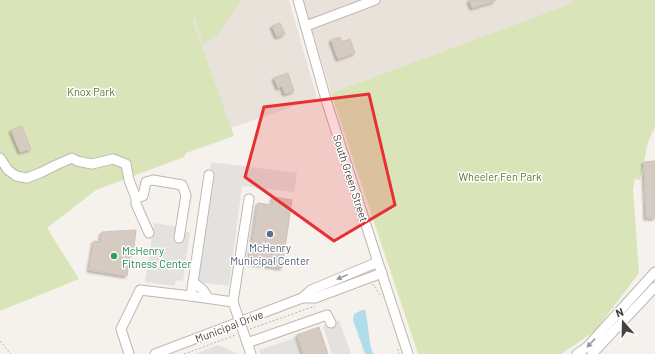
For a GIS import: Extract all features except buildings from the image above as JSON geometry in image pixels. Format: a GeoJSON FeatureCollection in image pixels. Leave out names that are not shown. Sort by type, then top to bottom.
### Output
{"type":"FeatureCollection","features":[{"type":"Feature","properties":{"kind":"street","name":"South Green Street"},"geometry":{"type":"LineString","coordinates":[[298,0],[326,103],[408,354]]}},
{"type":"Feature","properties":{"kind":"street"},"geometry":{"type":"LineString","coordinates":[[306,26],[375,0]]}},
{"type":"Feature","properties":{"kind":"street"},"geometry":{"type":"LineString","coordinates":[[0,158],[8,170],[16,176],[27,178],[72,158],[77,161],[92,164],[113,159],[126,164],[129,180],[136,198],[136,204],[149,233]]}},
{"type":"Feature","properties":{"kind":"street"},"geometry":{"type":"LineString","coordinates":[[191,296],[209,175]]}},
{"type":"Feature","properties":{"kind":"street"},"geometry":{"type":"LineString","coordinates":[[136,198],[143,196],[146,182],[153,180],[182,185],[186,195],[179,238]]}},
{"type":"Feature","properties":{"kind":"street"},"geometry":{"type":"LineString","coordinates":[[249,199],[233,302],[251,354]]}},
{"type":"Feature","properties":{"kind":"street","name":"Municipal Drive"},"geometry":{"type":"LineString","coordinates":[[155,354],[302,298],[311,290],[378,262]]}},
{"type":"Feature","properties":{"kind":"street"},"geometry":{"type":"LineString","coordinates":[[577,354],[587,347],[655,272]]}},
{"type":"Feature","properties":{"kind":"street","name":"Municipal Drive"},"geometry":{"type":"LineString","coordinates":[[302,298],[315,298],[382,273]]}},
{"type":"Feature","properties":{"kind":"street"},"geometry":{"type":"LineString","coordinates":[[193,282],[203,290],[208,298]]}},
{"type":"Feature","properties":{"kind":"street"},"geometry":{"type":"LineString","coordinates":[[592,354],[655,287]]}},
{"type":"Feature","properties":{"kind":"street"},"geometry":{"type":"LineString","coordinates":[[128,354],[121,329],[140,290],[233,302]]}},
{"type":"Feature","properties":{"kind":"street"},"geometry":{"type":"LineString","coordinates":[[247,343],[327,315],[331,323]]}},
{"type":"Feature","properties":{"kind":"street"},"geometry":{"type":"LineString","coordinates":[[281,331],[285,341]]}},
{"type":"Feature","properties":{"kind":"street"},"geometry":{"type":"LineString","coordinates":[[264,337],[268,347]]}},
{"type":"Feature","properties":{"kind":"path"},"geometry":{"type":"LineString","coordinates":[[367,286],[372,286]]}},
{"type":"Feature","properties":{"kind":"path"},"geometry":{"type":"LineString","coordinates":[[184,354],[320,305]]}},
{"type":"Feature","properties":{"kind":"path"},"geometry":{"type":"LineString","coordinates":[[0,342],[11,354]]}},
{"type":"Feature","properties":{"kind":"highlighted area"},"geometry":{"type":"Polygon","coordinates":[[[369,94],[395,205],[334,241],[245,177],[264,107],[369,94]]]}},
{"type":"Feature","properties":{"kind":"shaded area"},"geometry":{"type":"Polygon","coordinates":[[[234,0],[289,0],[317,98],[231,128],[193,20],[236,4],[234,0]]]}},
{"type":"Feature","properties":{"kind":"shaded area"},"geometry":{"type":"Polygon","coordinates":[[[303,0],[573,0],[574,3],[331,93],[303,0]]]}},
{"type":"Feature","properties":{"kind":"shaded area"},"geometry":{"type":"Polygon","coordinates":[[[211,162],[297,173],[294,192],[242,186],[229,286],[196,282],[211,162]]]}},
{"type":"Feature","properties":{"kind":"shaded area"},"geometry":{"type":"Polygon","coordinates":[[[154,223],[184,228],[184,231],[190,232],[183,281],[176,280],[175,286],[145,282],[154,223]]]}},
{"type":"Feature","properties":{"kind":"shaded area"},"geometry":{"type":"Polygon","coordinates":[[[339,320],[351,354],[332,354],[323,326],[339,320]]]}},
{"type":"Feature","properties":{"kind":"shaded area"},"geometry":{"type":"Polygon","coordinates":[[[294,338],[299,354],[260,354],[259,350],[294,338]]]}},
{"type":"Feature","properties":{"kind":"shaded area"},"geometry":{"type":"Polygon","coordinates":[[[218,345],[238,354],[195,354],[218,345]]]}},
{"type":"Feature","properties":{"kind":"green space","name":"Knox Park"},"geometry":{"type":"Polygon","coordinates":[[[0,0],[242,0],[217,35],[203,44],[195,19],[193,20],[234,136],[186,153],[184,157],[96,190],[47,228],[79,279],[0,311],[0,0]]]}},
{"type":"Feature","properties":{"kind":"green space","name":"Wheeler Fen Park"},"geometry":{"type":"Polygon","coordinates":[[[573,0],[655,0],[655,127],[648,142],[640,180],[635,179],[633,189],[639,273],[595,331],[561,354],[418,354],[331,93],[573,3],[573,0]]]}},
{"type":"Feature","properties":{"kind":"water"},"geometry":{"type":"Polygon","coordinates":[[[365,310],[373,354],[365,354],[353,320],[354,314],[365,310]]]}},
{"type":"Feature","properties":{"kind":"place","name":"McHenry Municipal Center"},"geometry":{"type":"Point","coordinates":[270,234]}},
{"type":"Feature","properties":{"kind":"place","name":"McHenry Fitness Center"},"geometry":{"type":"Point","coordinates":[114,256]}}]}
